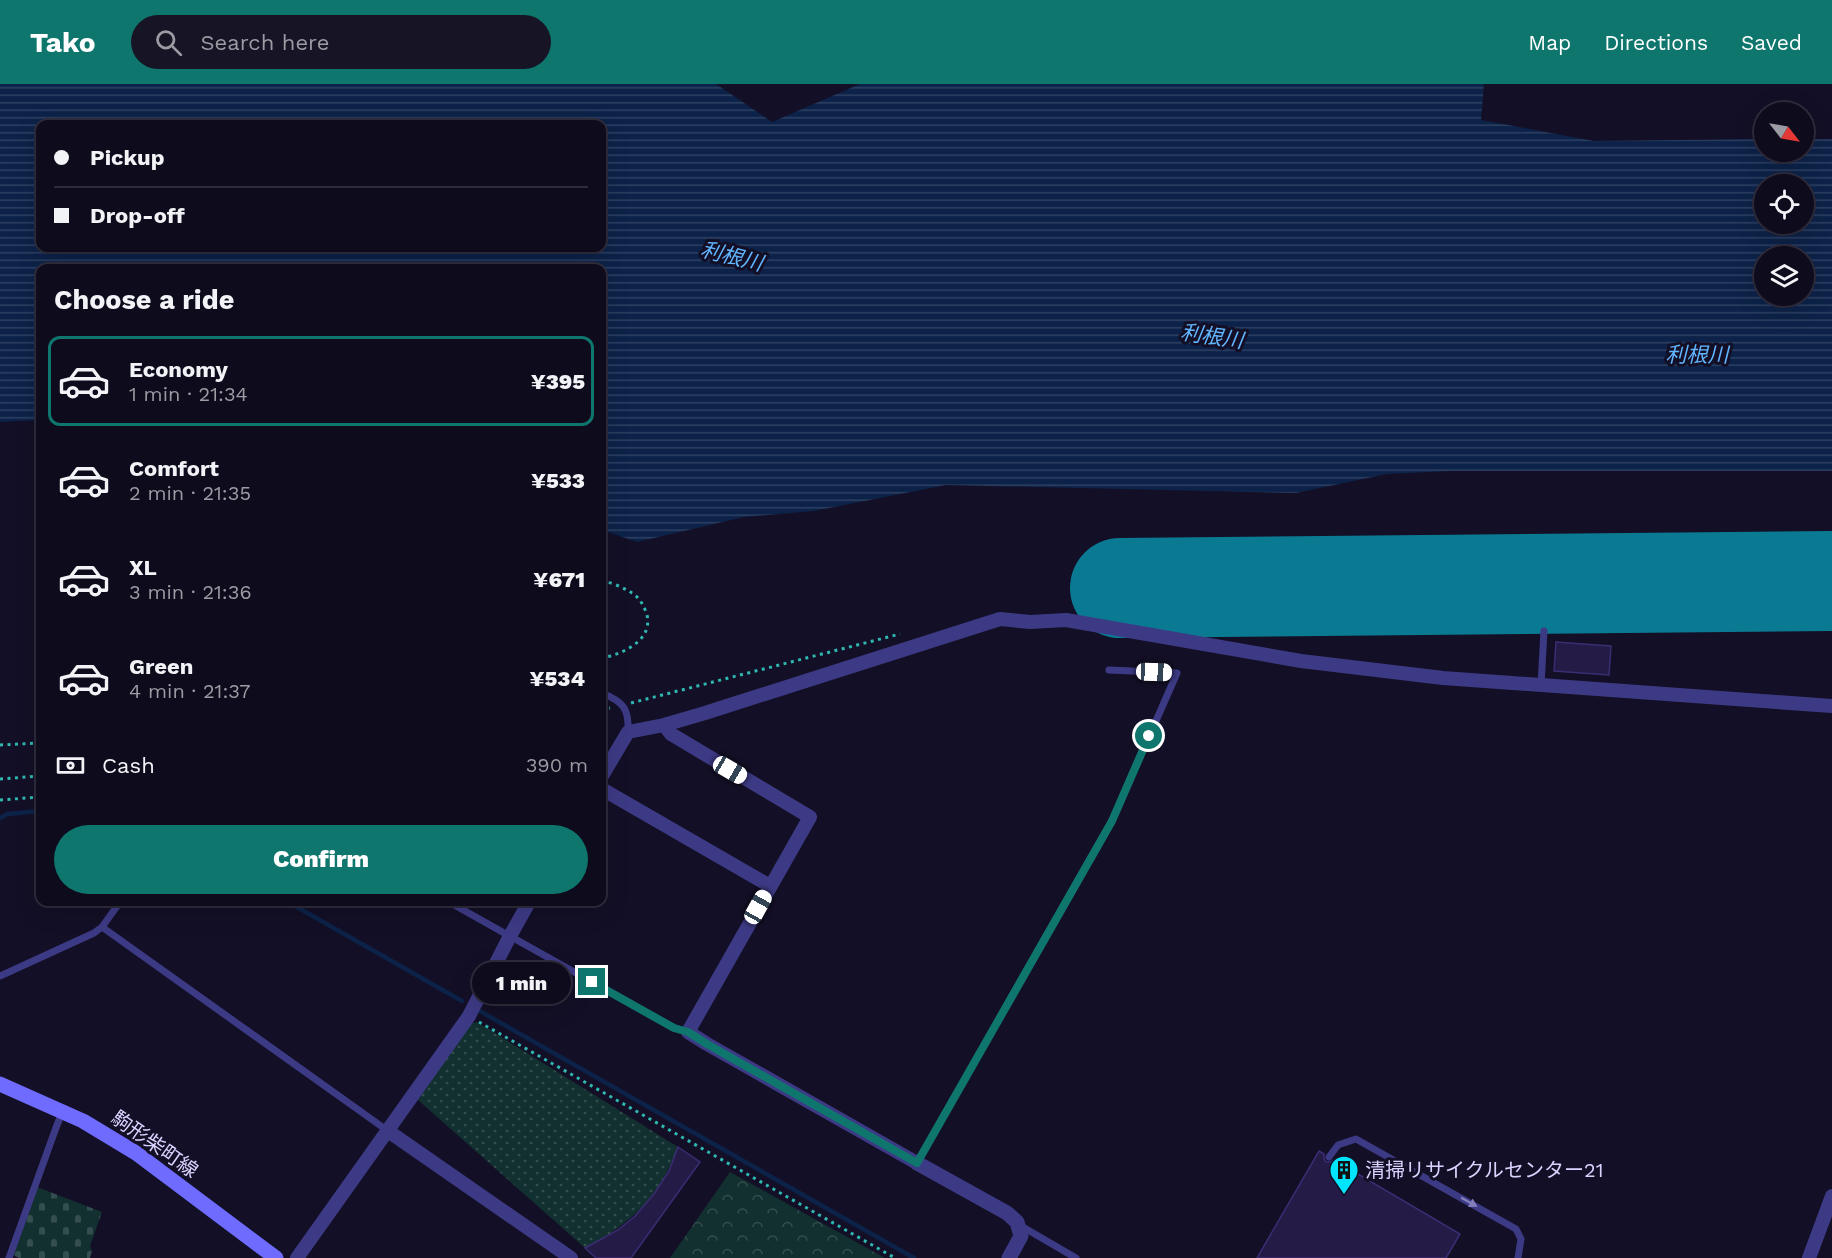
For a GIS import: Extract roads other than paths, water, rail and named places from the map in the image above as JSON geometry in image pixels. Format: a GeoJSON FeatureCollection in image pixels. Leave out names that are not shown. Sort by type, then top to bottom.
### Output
{"type":"FeatureCollection","features":[{"type":"Feature","properties":{"kind":"main road","name":"駒形柴町線"},"geometry":{"type":"LineString","coordinates":[[0,1084],[63,1112],[136,1153],[276,1258]]}},
{"type":"Feature","properties":{"kind":"street"},"geometry":{"type":"LineString","coordinates":[[606,769],[628,732],[664,725],[1000,619],[1030,622],[1066,620],[1300,662],[1443,678],[1832,706]]}},
{"type":"Feature","properties":{"kind":"street"},"geometry":{"type":"LineString","coordinates":[[664,725],[671,734],[810,817],[688,1032],[1007,1213],[1019,1225],[1021,1236],[1009,1258]]}},
{"type":"Feature","properties":{"kind":"street"},"geometry":{"type":"LineString","coordinates":[[606,791],[770,886]]}},
{"type":"Feature","properties":{"kind":"street"},"geometry":{"type":"LineString","coordinates":[[297,1258],[469,1016],[527,906]]}},
{"type":"Feature","properties":{"kind":"street"},"geometry":{"type":"LineString","coordinates":[[388,1131],[571,1258]]}},
{"type":"Feature","properties":{"kind":"street"},"geometry":{"type":"LineString","coordinates":[[1809,1258],[1830,1205]]}},
{"type":"Feature","properties":{"kind":"street"},"geometry":{"type":"LineString","coordinates":[[998,1258],[1019,1225]]}},
{"type":"Feature","properties":{"kind":"lane"},"geometry":{"type":"LineString","coordinates":[[1541,685],[1544,631]]}},
{"type":"Feature","properties":{"kind":"lane"},"geometry":{"type":"LineString","coordinates":[[917,1163],[1112,821],[1177,673],[1109,670]]}},
{"type":"Feature","properties":{"kind":"lane"},"geometry":{"type":"LineString","coordinates":[[606,695],[622,705],[629,716],[628,732]]}},
{"type":"Feature","properties":{"kind":"lane"},"geometry":{"type":"LineString","coordinates":[[0,976],[94,933],[102,927],[117,906]]}},
{"type":"Feature","properties":{"kind":"lane"},"geometry":{"type":"LineString","coordinates":[[456,906],[674,1028],[688,1032]]}},
{"type":"Feature","properties":{"kind":"lane"},"geometry":{"type":"LineString","coordinates":[[102,927],[388,1131]]}},
{"type":"Feature","properties":{"kind":"lane"},"geometry":{"type":"LineString","coordinates":[[9,1258],[63,1112]]}},
{"type":"Feature","properties":{"kind":"lane"},"geometry":{"type":"LineString","coordinates":[[1329,1157],[1338,1145],[1356,1139],[1516,1229],[1521,1239],[1518,1258]]}},
{"type":"Feature","properties":{"kind":"lane"},"geometry":{"type":"LineString","coordinates":[[1019,1225],[1076,1258]]}},
{"type":"Feature","properties":{"kind":"water","name":"利根川"},"geometry":{"type":"Polygon","coordinates":[[[0,84],[716,84],[772,122],[860,84],[1484,84],[1481,120],[1594,141],[1754,139],[1754,162],[1814,162],[1814,139],[1832,139],[1832,471],[1452,471],[1387,474],[1296,493],[946,485],[814,511],[744,517],[637,542],[606,531],[606,264],[36,264],[36,420],[0,422],[0,84]]]}},
{"type":"Feature","properties":{"kind":"waterway"},"geometry":{"type":"LineString","coordinates":[[0,818],[7,814],[36,811]]}},
{"type":"Feature","properties":{"kind":"waterway"},"geometry":{"type":"LineString","coordinates":[[295,906],[462,1001]]}},
{"type":"Feature","properties":{"kind":"waterway"},"geometry":{"type":"LineString","coordinates":[[478,1010],[914,1258]]}},
{"type":"Feature","properties":{"kind":"place","name":"清掃リサイクルセンター21"},"geometry":{"type":"Point","coordinates":[1344,1196]}}]}
